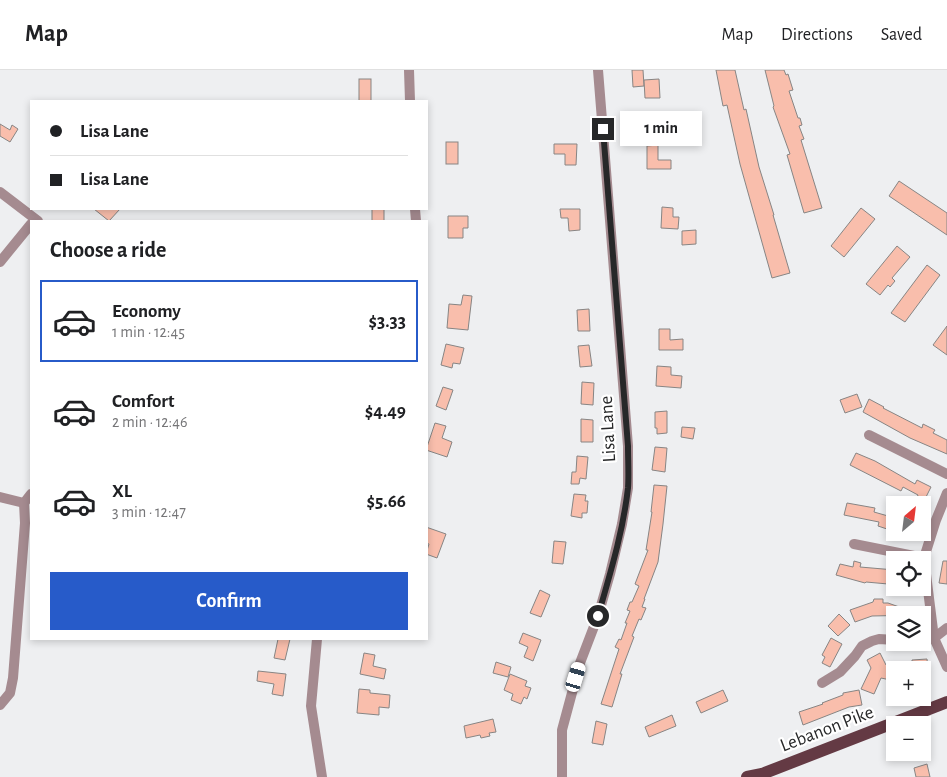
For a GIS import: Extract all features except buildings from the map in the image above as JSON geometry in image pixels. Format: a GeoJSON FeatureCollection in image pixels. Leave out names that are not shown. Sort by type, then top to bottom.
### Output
{"type":"FeatureCollection","features":[{"type":"Feature","properties":{"kind":"main road","name":"Lebanon Pike"},"geometry":{"type":"LineString","coordinates":[[748,777],[762,776],[947,702]]}},
{"type":"Feature","properties":{"kind":"street"},"geometry":{"type":"LineString","coordinates":[[409,70],[410,100]]}},
{"type":"Feature","properties":{"kind":"street","name":"Lisa Lane"},"geometry":{"type":"LineString","coordinates":[[562,777],[562,730],[580,663],[598,616],[610,574],[622,524],[628,488],[628,446],[598,70]]}},
{"type":"Feature","properties":{"kind":"street"},"geometry":{"type":"LineString","coordinates":[[0,192],[33,220]]}},
{"type":"Feature","properties":{"kind":"street"},"geometry":{"type":"LineString","coordinates":[[0,262],[30,228]]}},
{"type":"Feature","properties":{"kind":"street"},"geometry":{"type":"LineString","coordinates":[[869,435],[947,474]]}},
{"type":"Feature","properties":{"kind":"street"},"geometry":{"type":"LineString","coordinates":[[926,551],[947,493]]}},
{"type":"Feature","properties":{"kind":"street"},"geometry":{"type":"LineString","coordinates":[[0,705],[10,693],[13,678],[25,523],[24,503],[30,495]]}},
{"type":"Feature","properties":{"kind":"street"},"geometry":{"type":"LineString","coordinates":[[0,497],[24,503]]}},
{"type":"Feature","properties":{"kind":"street"},"geometry":{"type":"LineString","coordinates":[[854,544],[889,551]]}},
{"type":"Feature","properties":{"kind":"street"},"geometry":{"type":"LineString","coordinates":[[929,596],[934,638],[947,667]]}},
{"type":"Feature","properties":{"kind":"street"},"geometry":{"type":"LineString","coordinates":[[931,638],[947,628]]}},
{"type":"Feature","properties":{"kind":"street"},"geometry":{"type":"LineString","coordinates":[[822,683],[840,672],[862,646],[872,640],[886,639]]}},
{"type":"Feature","properties":{"kind":"street"},"geometry":{"type":"LineString","coordinates":[[317,640],[311,706],[322,777]]}},
{"type":"Feature","properties":{"kind":"route"},"geometry":{"type":"LineString","coordinates":[[598,616],[622,524],[628,488],[628,446],[603,129]]}}]}
